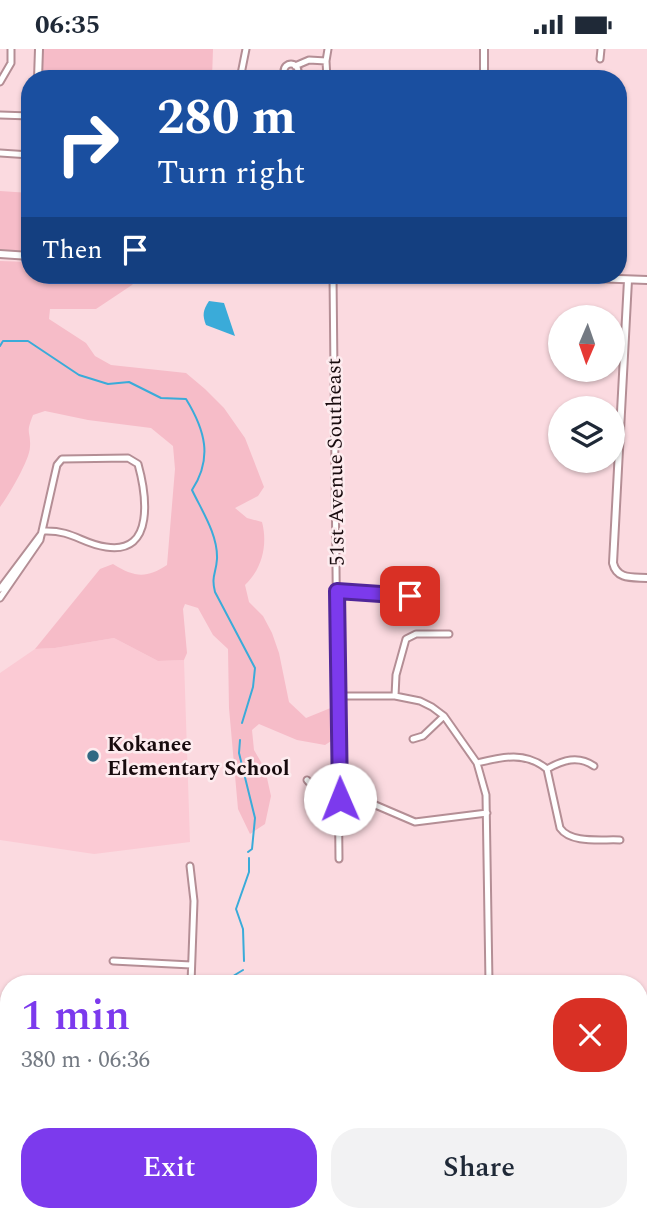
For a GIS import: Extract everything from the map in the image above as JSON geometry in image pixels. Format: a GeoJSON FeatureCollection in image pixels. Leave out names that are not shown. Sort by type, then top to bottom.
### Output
{"type":"FeatureCollection","features":[{"type":"Feature","properties":{"kind":"street"},"geometry":{"type":"LineString","coordinates":[[0,82],[11,63],[11,49]]}},
{"type":"Feature","properties":{"kind":"street"},"geometry":{"type":"LineString","coordinates":[[38,49],[38,70]]}},
{"type":"Feature","properties":{"kind":"street"},"geometry":{"type":"LineString","coordinates":[[242,70],[246,49]]}},
{"type":"Feature","properties":{"kind":"street"},"geometry":{"type":"LineString","coordinates":[[326,70],[328,49]]}},
{"type":"Feature","properties":{"kind":"street"},"geometry":{"type":"LineString","coordinates":[[484,49],[484,70]]}},
{"type":"Feature","properties":{"kind":"street"},"geometry":{"type":"LineString","coordinates":[[600,59],[601,49]]}},
{"type":"Feature","properties":{"kind":"street"},"geometry":{"type":"LineString","coordinates":[[295,66],[309,60],[326,61]]}},
{"type":"Feature","properties":{"kind":"street"},"geometry":{"type":"LineString","coordinates":[[0,115],[21,116]]}},
{"type":"Feature","properties":{"kind":"street"},"geometry":{"type":"LineString","coordinates":[[0,153],[21,154]]}},
{"type":"Feature","properties":{"kind":"street"},"geometry":{"type":"LineString","coordinates":[[0,254],[21,255]]}},
{"type":"Feature","properties":{"kind":"street"},"geometry":{"type":"LineString","coordinates":[[647,280],[628,280],[613,563],[615,572],[647,578]]}},
{"type":"Feature","properties":{"kind":"street","name":"51st Avenue Southeast"},"geometry":{"type":"LineString","coordinates":[[333,284],[339,859]]}},
{"type":"Feature","properties":{"kind":"street"},"geometry":{"type":"LineString","coordinates":[[0,598],[40,540],[57,465],[62,459],[134,460],[140,470],[145,516],[144,526],[134,540],[114,548],[103,547],[61,530],[44,531]]}},
{"type":"Feature","properties":{"kind":"street"},"geometry":{"type":"LineString","coordinates":[[0,589],[12,577]]}},
{"type":"Feature","properties":{"kind":"street"},"geometry":{"type":"LineString","coordinates":[[337,591],[435,597]]}},
{"type":"Feature","properties":{"kind":"street"},"geometry":{"type":"LineString","coordinates":[[395,696],[396,675],[406,639],[416,633],[449,634]]}},
{"type":"Feature","properties":{"kind":"street"},"geometry":{"type":"LineString","coordinates":[[339,696],[395,696],[420,701],[444,716],[477,763],[484,781],[487,813],[489,975]]}},
{"type":"Feature","properties":{"kind":"street"},"geometry":{"type":"LineString","coordinates":[[413,739],[423,736],[444,716]]}},
{"type":"Feature","properties":{"kind":"street"},"geometry":{"type":"LineString","coordinates":[[477,763],[516,756],[537,761],[547,769],[560,828],[564,833],[574,838],[620,839]]}},
{"type":"Feature","properties":{"kind":"street"},"geometry":{"type":"LineString","coordinates":[[547,769],[573,759],[586,761],[594,766]]}},
{"type":"Feature","properties":{"kind":"street"},"geometry":{"type":"LineString","coordinates":[[307,780],[314,787],[329,793],[373,804],[415,823],[487,813]]}},
{"type":"Feature","properties":{"kind":"street"},"geometry":{"type":"LineString","coordinates":[[190,866],[194,901],[191,975]]}},
{"type":"Feature","properties":{"kind":"street"},"geometry":{"type":"LineString","coordinates":[[113,961],[191,965]]}},
{"type":"Feature","properties":{"kind":"shaded area"},"geometry":{"type":"Polygon","coordinates":[[[43,49],[213,49],[212,70],[42,70],[43,49]]]}},
{"type":"Feature","properties":{"kind":"shaded area"},"geometry":{"type":"Polygon","coordinates":[[[0,191],[21,192],[21,251],[0,250],[0,191]]]}},
{"type":"Feature","properties":{"kind":"shaded area"},"geometry":{"type":"Polygon","coordinates":[[[0,261],[21,262],[21,284],[133,284],[96,309],[50,309],[49,319],[86,343],[95,356],[111,365],[186,373],[224,408],[245,438],[264,487],[258,496],[235,508],[247,518],[262,522],[264,531],[262,556],[256,572],[245,585],[249,602],[263,616],[272,633],[289,702],[306,718],[338,705],[339,736],[325,745],[297,740],[259,724],[252,730],[254,750],[265,769],[271,796],[265,824],[250,834],[238,809],[229,708],[228,649],[213,635],[198,608],[185,604],[183,609],[187,653],[184,660],[158,661],[114,638],[35,649],[100,569],[113,564],[127,572],[140,575],[153,573],[167,565],[175,469],[173,446],[151,428],[45,411],[33,415],[29,429],[29,453],[0,507],[0,261]]]}},
{"type":"Feature","properties":{"kind":"shaded area","name":"Kokanee Elementary School"},"geometry":{"type":"Polygon","coordinates":[[[114,638],[158,661],[184,660],[190,842],[94,854],[0,840],[0,673],[35,649],[114,638]]]}},
{"type":"Feature","properties":{"kind":"water"},"geometry":{"type":"Polygon","coordinates":[[[209,301],[224,303],[235,336],[206,325],[204,313],[209,301]]]}},
{"type":"Feature","properties":{"kind":"waterway"},"geometry":{"type":"LineString","coordinates":[[0,346],[3,341],[28,341],[79,375],[108,384],[129,382],[161,398],[186,399],[198,422],[204,444],[203,467],[192,490],[215,541],[215,592],[255,668],[253,687],[242,723]]}},
{"type":"Feature","properties":{"kind":"waterway"},"geometry":{"type":"LineString","coordinates":[[240,740],[239,753],[255,818],[252,849],[248,852]]}},
{"type":"Feature","properties":{"kind":"waterway"},"geometry":{"type":"LineString","coordinates":[[244,961],[243,929],[236,909],[249,872],[249,858]]}},
{"type":"Feature","properties":{"kind":"waterway"},"geometry":{"type":"LineString","coordinates":[[235,975],[243,970]]}},
{"type":"Feature","properties":{"kind":"place","name":"Kokanee Elementary School"},"geometry":{"type":"Point","coordinates":[93,756]}},
{"type":"Feature","properties":{"kind":"route"},"geometry":{"type":"LineString","coordinates":[[340,799],[337,591],[410,596]]}}]}
